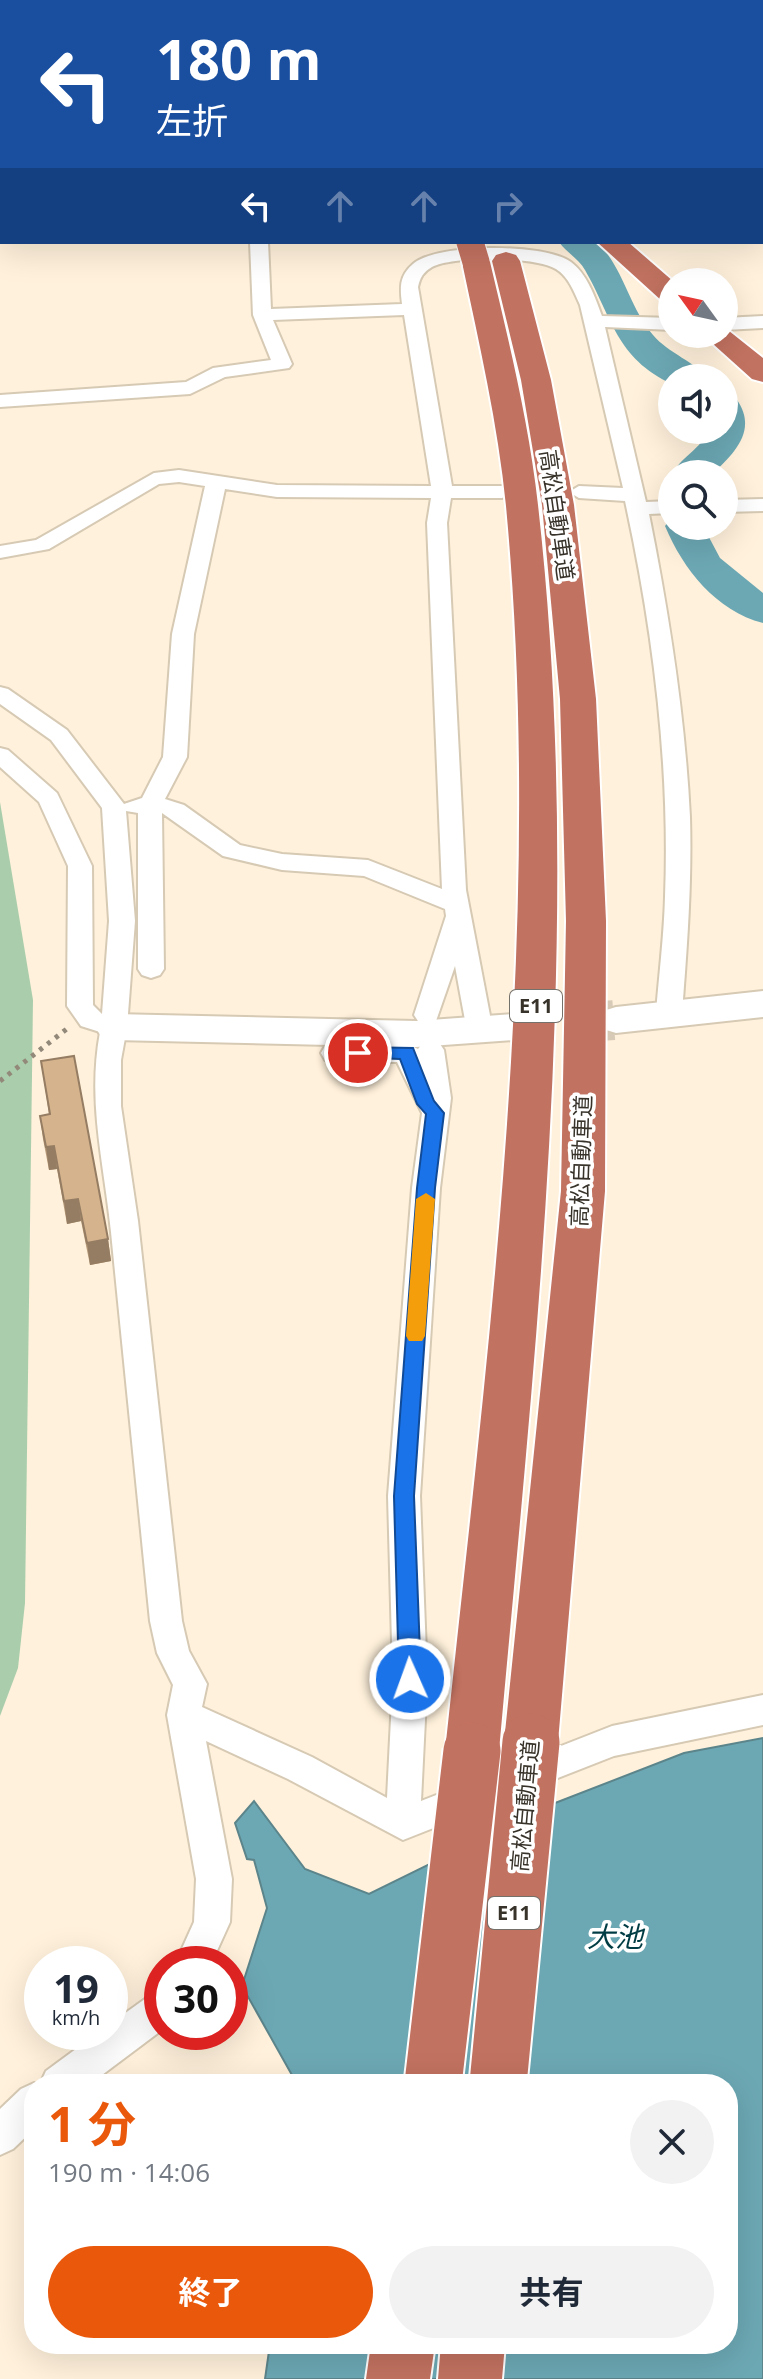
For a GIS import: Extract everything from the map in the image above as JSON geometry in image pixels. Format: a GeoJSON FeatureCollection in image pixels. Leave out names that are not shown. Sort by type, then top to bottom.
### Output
{"type":"FeatureCollection","features":[{"type":"Feature","properties":{"kind":"highway"},"geometry":{"type":"LineString","coordinates":[[613,244],[658,283]]}},
{"type":"Feature","properties":{"kind":"highway","name":"高松自動車道"},"geometry":{"type":"LineString","coordinates":[[472,251],[536,380],[558,505],[578,699],[586,921],[583,1191],[499,2074]]}},
{"type":"Feature","properties":{"kind":"highway","name":"高松自動車道"},"geometry":{"type":"LineString","coordinates":[[434,2074],[472,1751],[525,1185],[541,918],[538,701],[522,505],[502,380],[472,251]]}},
{"type":"Feature","properties":{"kind":"highway"},"geometry":{"type":"LineString","coordinates":[[734,348],[763,373]]}},
{"type":"Feature","properties":{"kind":"highway"},"geometry":{"type":"LineString","coordinates":[[398,2379],[402,2354]]}},
{"type":"Feature","properties":{"kind":"highway"},"geometry":{"type":"LineString","coordinates":[[470,2379],[472,2354]]}},
{"type":"Feature","properties":{"kind":"street"},"geometry":{"type":"LineString","coordinates":[[0,401],[190,388],[220,372],[282,364],[262,315],[259,244]]}},
{"type":"Feature","properties":{"kind":"street"},"geometry":{"type":"LineString","coordinates":[[0,755],[49,798],[80,866],[80,1006],[99,1020],[306,1033],[497,1029],[458,909],[437,523],[442,490],[409,287],[412,275],[420,266],[472,251],[546,258],[564,265],[576,279],[594,321],[658,605],[674,747],[678,880],[669,1013]]}},
{"type":"Feature","properties":{"kind":"street"},"geometry":{"type":"LineString","coordinates":[[262,315],[413,309]]}},
{"type":"Feature","properties":{"kind":"street"},"geometry":{"type":"LineString","coordinates":[[594,321],[658,323]]}},
{"type":"Feature","properties":{"kind":"street"},"geometry":{"type":"LineString","coordinates":[[738,323],[763,322]]}},
{"type":"Feature","properties":{"kind":"street"},"geometry":{"type":"LineString","coordinates":[[0,552],[42,545],[154,479],[179,476],[277,491],[502,492]]}},
{"type":"Feature","properties":{"kind":"street"},"geometry":{"type":"LineString","coordinates":[[151,969],[150,805],[175,757],[183,634],[216,482]]}},
{"type":"Feature","properties":{"kind":"street"},"geometry":{"type":"LineString","coordinates":[[579,492],[658,505]]}},
{"type":"Feature","properties":{"kind":"street"},"geometry":{"type":"LineString","coordinates":[[738,506],[763,505]]}},
{"type":"Feature","properties":{"kind":"street"},"geometry":{"type":"LineString","coordinates":[[0,694],[59,735],[114,807],[122,921],[99,1020],[108,1060],[107,1106],[125,1237],[166,1621],[173,1653],[190,1684],[184,1715],[214,1879],[212,1922],[201,1946]]}},
{"type":"Feature","properties":{"kind":"street"},"geometry":{"type":"LineString","coordinates":[[114,807],[150,805],[176,810],[232,851],[282,862],[368,868],[458,909]]}},
{"type":"Feature","properties":{"kind":"street"},"geometry":{"type":"LineString","coordinates":[[427,1015],[458,909]]}},
{"type":"Feature","properties":{"kind":"street"},"geometry":{"type":"LineString","coordinates":[[616,1020],[763,1004]]}},
{"type":"Feature","properties":{"kind":"street"},"geometry":{"type":"LineString","coordinates":[[403,1824],[410,1679],[404,1496],[426,1188],[437,1098],[431,1050]]}},
{"type":"Feature","properties":{"kind":"street"},"geometry":{"type":"LineString","coordinates":[[334,1053],[407,1053],[426,1104],[435,1113]]}},
{"type":"Feature","properties":{"kind":"street"},"geometry":{"type":"LineString","coordinates":[[403,1824],[612,1741],[763,1710]]}},
{"type":"Feature","properties":{"kind":"street"},"geometry":{"type":"LineString","coordinates":[[184,1715],[300,1768],[403,1824]]}},
{"type":"Feature","properties":{"kind":"street"},"geometry":{"type":"LineString","coordinates":[[73,2074],[144,2021]]}},
{"type":"Feature","properties":{"kind":"street"},"geometry":{"type":"LineString","coordinates":[[0,2136],[24,2112]]}},
{"type":"Feature","properties":{"kind":"path"},"geometry":{"type":"LineString","coordinates":[[0,1081],[99,1020]]}},
{"type":"Feature","properties":{"kind":"green space"},"geometry":{"type":"Polygon","coordinates":[[[0,802],[33,1000],[25,1603],[18,1668],[0,1716],[0,802]]]}},
{"type":"Feature","properties":{"kind":"water","name":"大池"},"geometry":{"type":"Polygon","coordinates":[[[763,1738],[763,2379],[265,2379],[269,2354],[738,2354],[738,2074],[291,2074],[248,1997],[248,1967],[267,1908],[254,1860],[247,1859],[235,1823],[254,1801],[305,1869],[369,1894],[550,1805],[684,1753],[763,1738]]]}},
{"type":"Feature","properties":{"kind":"building"},"geometry":{"type":"Polygon","coordinates":[[[74,1056],[108,1239],[87,1243],[78,1199],[64,1201],[54,1146],[46,1147],[40,1116],[50,1114],[41,1061],[74,1056]]]}},
{"type":"Feature","properties":{"kind":"waterway"},"geometry":{"type":"LineString","coordinates":[[578,244],[599,265],[619,309],[639,341],[663,364]]}},
{"type":"Feature","properties":{"kind":"waterway"},"geometry":{"type":"LineString","coordinates":[[705,460],[721,444]]}},
{"type":"Feature","properties":{"kind":"waterway"},"geometry":{"type":"LineString","coordinates":[[690,540],[698,556],[715,576],[763,611]]}},
{"type":"Feature","properties":{"kind":"tunnel"},"geometry":{"type":"LineString","coordinates":[[514,1027],[616,1020]]}},
{"type":"Feature","properties":{"kind":"slow traffic"},"geometry":{"type":"LineString","coordinates":[[416,1336],[426,1199]]}},
{"type":"Feature","properties":{"kind":"route"},"geometry":{"type":"LineString","coordinates":[[358,1053],[407,1053],[426,1104],[435,1113],[426,1188],[404,1496],[410,1679]]}}]}
